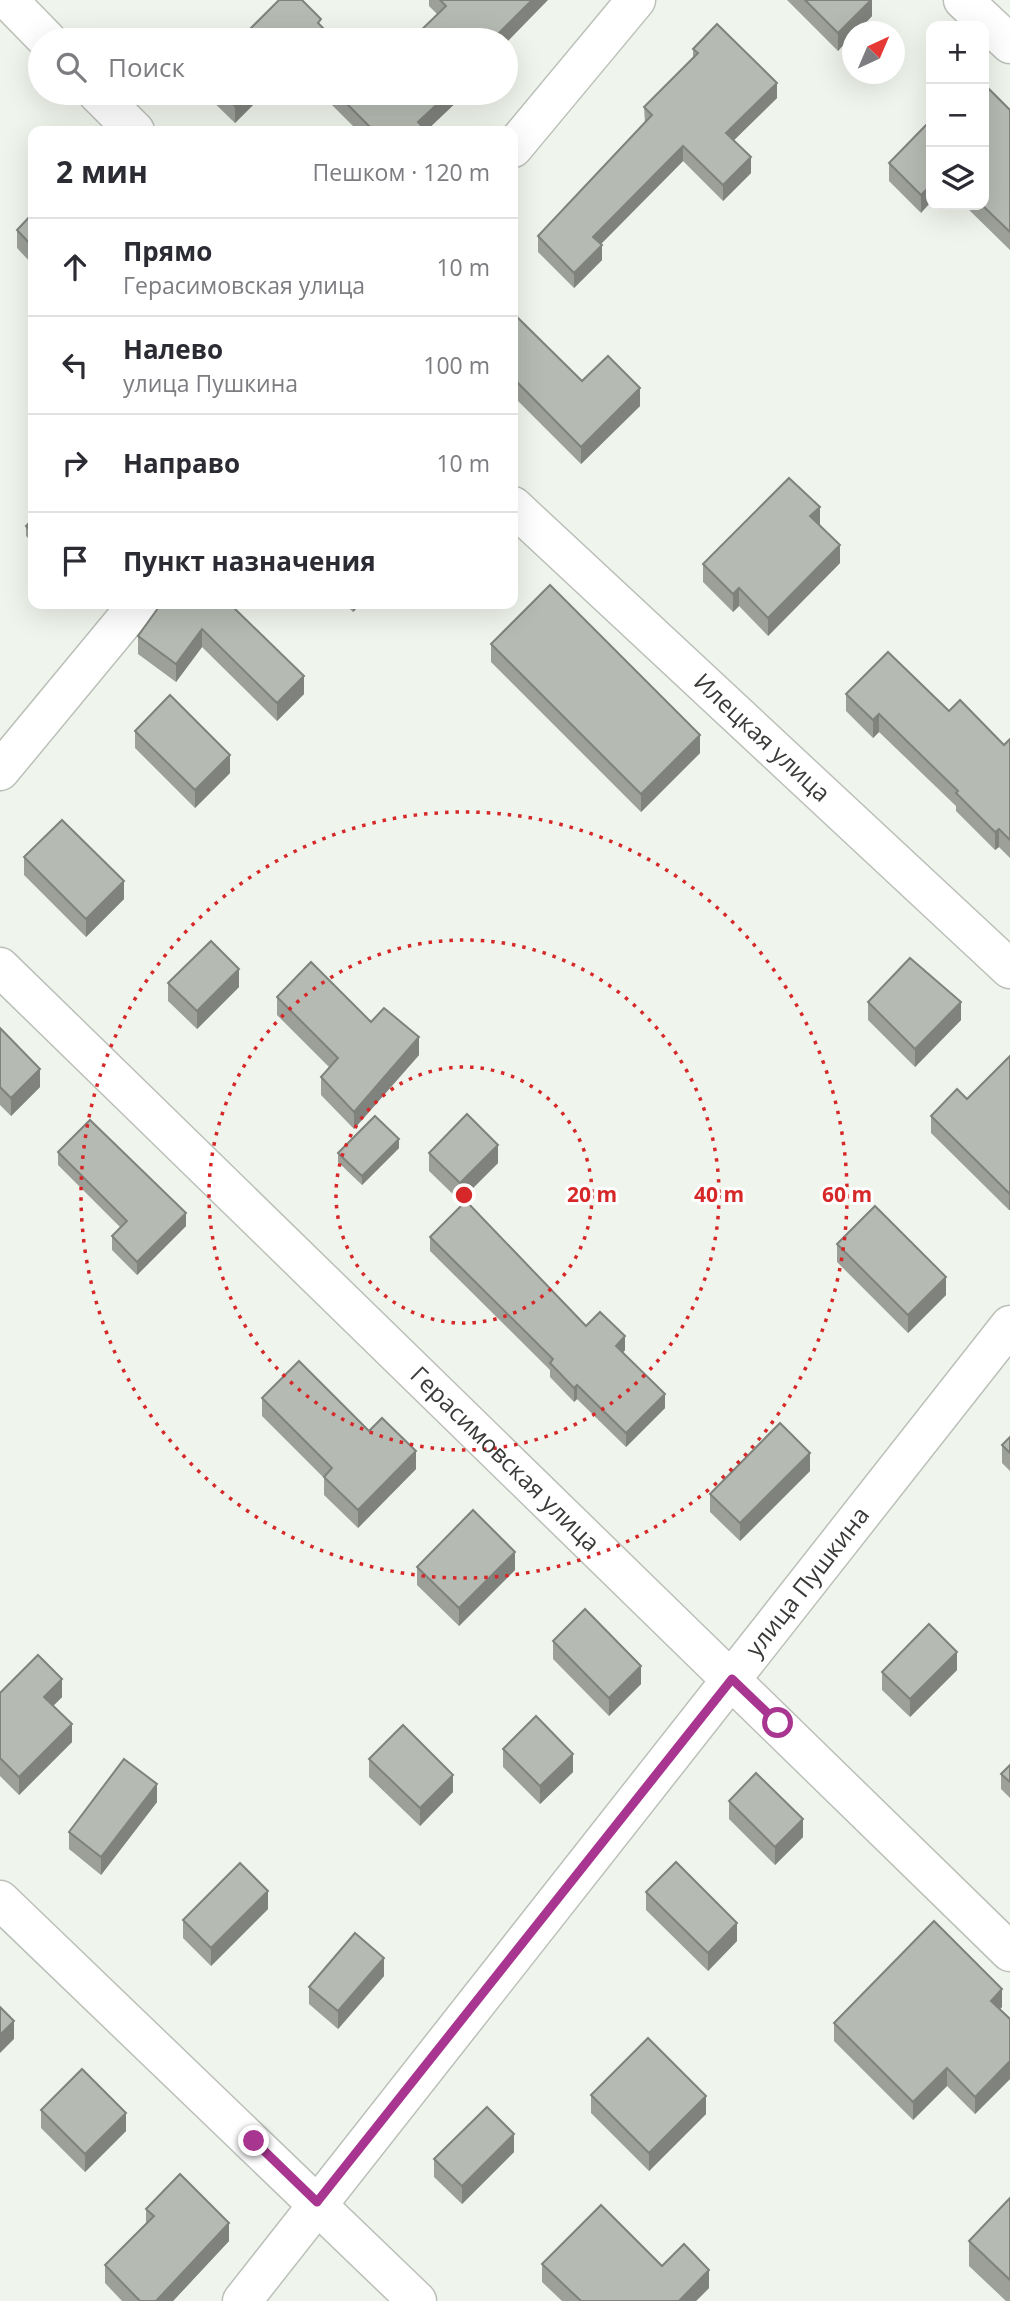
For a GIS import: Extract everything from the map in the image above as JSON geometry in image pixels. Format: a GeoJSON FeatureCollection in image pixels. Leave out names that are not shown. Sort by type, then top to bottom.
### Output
{"type":"FeatureCollection","features":[{"type":"Feature","properties":{"kind":"street"},"geometry":{"type":"LineString","coordinates":[[8,0],[35,28]]}},
{"type":"Feature","properties":{"kind":"street"},"geometry":{"type":"LineString","coordinates":[[518,142],[636,0]]}},
{"type":"Feature","properties":{"kind":"street"},"geometry":{"type":"LineString","coordinates":[[963,0],[1010,44]]}},
{"type":"Feature","properties":{"kind":"street"},"geometry":{"type":"LineString","coordinates":[[109,105],[130,126]]}},
{"type":"Feature","properties":{"kind":"street","name":"Илецкая улица"},"geometry":{"type":"LineString","coordinates":[[518,511],[1010,969]]}},
{"type":"Feature","properties":{"kind":"street"},"geometry":{"type":"LineString","coordinates":[[0,771],[134,609]]}},
{"type":"Feature","properties":{"kind":"street","name":"Герасимовская улица"},"geometry":{"type":"LineString","coordinates":[[0,967],[1010,1952]]}},
{"type":"Feature","properties":{"kind":"street","name":"улица Пушкина"},"geometry":{"type":"LineString","coordinates":[[242,2301],[317,2202],[1010,1325]]}},
{"type":"Feature","properties":{"kind":"street"},"geometry":{"type":"LineString","coordinates":[[0,1900],[417,2301]]}},
{"type":"Feature","properties":{"kind":"building"},"geometry":{"type":"Polygon","coordinates":[[[279,0],[302,0],[321,19],[318,23],[323,28],[251,28],[279,0]]]}},
{"type":"Feature","properties":{"kind":"building"},"geometry":{"type":"Polygon","coordinates":[[[440,0],[532,0],[504,28],[423,28],[446,6],[440,0]]]}},
{"type":"Feature","properties":{"kind":"building"},"geometry":{"type":"Polygon","coordinates":[[[805,0],[871,0],[850,21],[842,21],[842,29],[838,33],[805,0]]]}},
{"type":"Feature","properties":{"kind":"building"},"geometry":{"type":"Polygon","coordinates":[[[717,24],[777,83],[726,133],[751,157],[723,185],[683,146],[593,237],[602,245],[574,273],[538,236],[652,115],[644,107],[698,53],[693,49],[717,24]]]}},
{"type":"Feature","properties":{"kind":"building"},"geometry":{"type":"Polygon","coordinates":[[[989,89],[1010,110],[1010,232],[987,210],[989,89]]]}},
{"type":"Feature","properties":{"kind":"building"},"geometry":{"type":"Polygon","coordinates":[[[348,105],[436,105],[418,122],[422,126],[369,126],[348,105]]]}},
{"type":"Feature","properties":{"kind":"building"},"geometry":{"type":"Polygon","coordinates":[[[926,125],[926,190],[921,195],[889,163],[926,125]]]}},
{"type":"Feature","properties":{"kind":"building"},"geometry":{"type":"Polygon","coordinates":[[[28,218],[28,242],[17,230],[28,218]]]}},
{"type":"Feature","properties":{"kind":"building"},"geometry":{"type":"Polygon","coordinates":[[[518,318],[582,381],[608,356],[640,388],[581,447],[518,383],[518,318]]]}},
{"type":"Feature","properties":{"kind":"building"},"geometry":{"type":"Polygon","coordinates":[[[789,478],[820,507],[810,516],[840,545],[768,618],[739,588],[733,594],[703,564],[789,478]]]}},
{"type":"Feature","properties":{"kind":"building"},"geometry":{"type":"Polygon","coordinates":[[[550,585],[700,735],[641,794],[491,644],[550,585]]]}},
{"type":"Feature","properties":{"kind":"building"},"geometry":{"type":"Polygon","coordinates":[[[157,609],[235,609],[304,676],[277,703],[202,629],[176,664],[138,636],[157,609]]]}},
{"type":"Feature","properties":{"kind":"building"},"geometry":{"type":"Polygon","coordinates":[[[888,652],[949,711],[960,700],[1004,745],[1010,739],[1010,840],[999,829],[995,832],[956,793],[958,791],[879,714],[873,720],[846,694],[888,652]]]}},
{"type":"Feature","properties":{"kind":"building"},"geometry":{"type":"Polygon","coordinates":[[[170,695],[230,755],[195,790],[135,731],[170,695]]]}},
{"type":"Feature","properties":{"kind":"building"},"geometry":{"type":"Polygon","coordinates":[[[62,820],[124,881],[86,919],[24,857],[62,820]]]}},
{"type":"Feature","properties":{"kind":"building"},"geometry":{"type":"Polygon","coordinates":[[[211,941],[239,969],[197,1011],[168,983],[211,941]]]}},
{"type":"Feature","properties":{"kind":"building"},"geometry":{"type":"Polygon","coordinates":[[[910,958],[961,1002],[915,1049],[868,1002],[910,958]]]}},
{"type":"Feature","properties":{"kind":"building"},"geometry":{"type":"Polygon","coordinates":[[[311,962],[371,1022],[384,1008],[419,1037],[354,1112],[321,1077],[338,1058],[277,997],[311,962]]]}},
{"type":"Feature","properties":{"kind":"building"},"geometry":{"type":"Polygon","coordinates":[[[0,1028],[40,1069],[11,1098],[0,1087],[0,1028]]]}},
{"type":"Feature","properties":{"kind":"building"},"geometry":{"type":"Polygon","coordinates":[[[1010,1056],[1009,1193],[931,1116],[957,1089],[967,1099],[1010,1056]]]}},
{"type":"Feature","properties":{"kind":"building"},"geometry":{"type":"Polygon","coordinates":[[[467,1114],[498,1145],[460,1183],[429,1153],[467,1114]]]}},
{"type":"Feature","properties":{"kind":"building"},"geometry":{"type":"Polygon","coordinates":[[[375,1116],[399,1139],[362,1176],[338,1153],[375,1116]]]}},
{"type":"Feature","properties":{"kind":"building"},"geometry":{"type":"Polygon","coordinates":[[[90,1120],[186,1213],[137,1262],[112,1236],[127,1221],[58,1152],[90,1120]]]}},
{"type":"Feature","properties":{"kind":"building"},"geometry":{"type":"Polygon","coordinates":[[[466,1201],[586,1326],[600,1312],[625,1336],[616,1346],[665,1394],[626,1433],[577,1385],[574,1388],[550,1363],[553,1359],[430,1237],[466,1201]]]}},
{"type":"Feature","properties":{"kind":"building"},"geometry":{"type":"Polygon","coordinates":[[[875,1206],[946,1277],[908,1315],[837,1244],[875,1206]]]}},
{"type":"Feature","properties":{"kind":"building"},"geometry":{"type":"Polygon","coordinates":[[[299,1361],[369,1431],[382,1418],[416,1451],[358,1510],[324,1477],[332,1468],[262,1398],[299,1361]]]}},
{"type":"Feature","properties":{"kind":"building"},"geometry":{"type":"Polygon","coordinates":[[[780,1423],[810,1453],[740,1523],[710,1494],[780,1423]]]}},
{"type":"Feature","properties":{"kind":"building"},"geometry":{"type":"Polygon","coordinates":[[[1010,1437],[1010,1453],[1002,1445],[1010,1437]]]}},
{"type":"Feature","properties":{"kind":"building"},"geometry":{"type":"Polygon","coordinates":[[[473,1510],[515,1552],[459,1608],[417,1567],[473,1510]]]}},
{"type":"Feature","properties":{"kind":"building"},"geometry":{"type":"Polygon","coordinates":[[[585,1609],[641,1666],[609,1698],[553,1641],[585,1609]]]}},
{"type":"Feature","properties":{"kind":"building"},"geometry":{"type":"Polygon","coordinates":[[[929,1624],[957,1652],[910,1699],[882,1672],[929,1624]]]}},
{"type":"Feature","properties":{"kind":"building"},"geometry":{"type":"Polygon","coordinates":[[[38,1655],[62,1679],[44,1697],[72,1724],[19,1777],[0,1758],[0,1693],[38,1655]]]}},
{"type":"Feature","properties":{"kind":"building"},"geometry":{"type":"Polygon","coordinates":[[[536,1716],[573,1754],[540,1786],[503,1749],[536,1716]]]}},
{"type":"Feature","properties":{"kind":"building"},"geometry":{"type":"Polygon","coordinates":[[[403,1725],[453,1775],[420,1808],[369,1759],[403,1725]]]}},
{"type":"Feature","properties":{"kind":"building"},"geometry":{"type":"Polygon","coordinates":[[[124,1759],[157,1784],[101,1857],[69,1832],[124,1759]]]}},
{"type":"Feature","properties":{"kind":"building"},"geometry":{"type":"Polygon","coordinates":[[[1010,1765],[1010,1782],[1001,1774],[1010,1765]]]}},
{"type":"Feature","properties":{"kind":"building"},"geometry":{"type":"Polygon","coordinates":[[[756,1773],[803,1819],[775,1847],[729,1801],[756,1773]]]}},
{"type":"Feature","properties":{"kind":"building"},"geometry":{"type":"Polygon","coordinates":[[[676,1862],[737,1923],[708,1953],[646,1892],[676,1862]]]}},
{"type":"Feature","properties":{"kind":"building"},"geometry":{"type":"Polygon","coordinates":[[[240,1863],[268,1891],[211,1948],[183,1920],[240,1863]]]}},
{"type":"Feature","properties":{"kind":"building"},"geometry":{"type":"Polygon","coordinates":[[[934,1921],[1002,1989],[991,2001],[1010,2019],[1010,2061],[975,2097],[947,2068],[913,2102],[834,2023],[934,1921]]]}},
{"type":"Feature","properties":{"kind":"building"},"geometry":{"type":"Polygon","coordinates":[[[355,1933],[384,1958],[338,2011],[309,1987],[355,1933]]]}},
{"type":"Feature","properties":{"kind":"building"},"geometry":{"type":"Polygon","coordinates":[[[0,2007],[14,2021],[0,2035],[0,2007]]]}},
{"type":"Feature","properties":{"kind":"building"},"geometry":{"type":"Polygon","coordinates":[[[648,2038],[706,2096],[649,2153],[591,2095],[648,2038]]]}},
{"type":"Feature","properties":{"kind":"building"},"geometry":{"type":"Polygon","coordinates":[[[82,2069],[126,2113],[85,2154],[41,2110],[82,2069]]]}},
{"type":"Feature","properties":{"kind":"building"},"geometry":{"type":"Polygon","coordinates":[[[487,2107],[514,2134],[462,2186],[434,2159],[487,2107]]]}},
{"type":"Feature","properties":{"kind":"building"},"geometry":{"type":"Polygon","coordinates":[[[180,2174],[229,2223],[156,2301],[140,2301],[105,2265],[154,2216],[146,2209],[180,2174]]]}},
{"type":"Feature","properties":{"kind":"building"},"geometry":{"type":"Polygon","coordinates":[[[1010,2198],[1010,2280],[969,2241],[1010,2198]]]}},
{"type":"Feature","properties":{"kind":"building"},"geometry":{"type":"Polygon","coordinates":[[[601,2205],[662,2266],[684,2244],[709,2270],[679,2301],[581,2301],[542,2264],[601,2205]]]}},
{"type":"Feature","properties":{"kind":"route"},"geometry":{"type":"LineString","coordinates":[[254,2141],[317,2202],[732,1679],[778,1723]]}}]}
